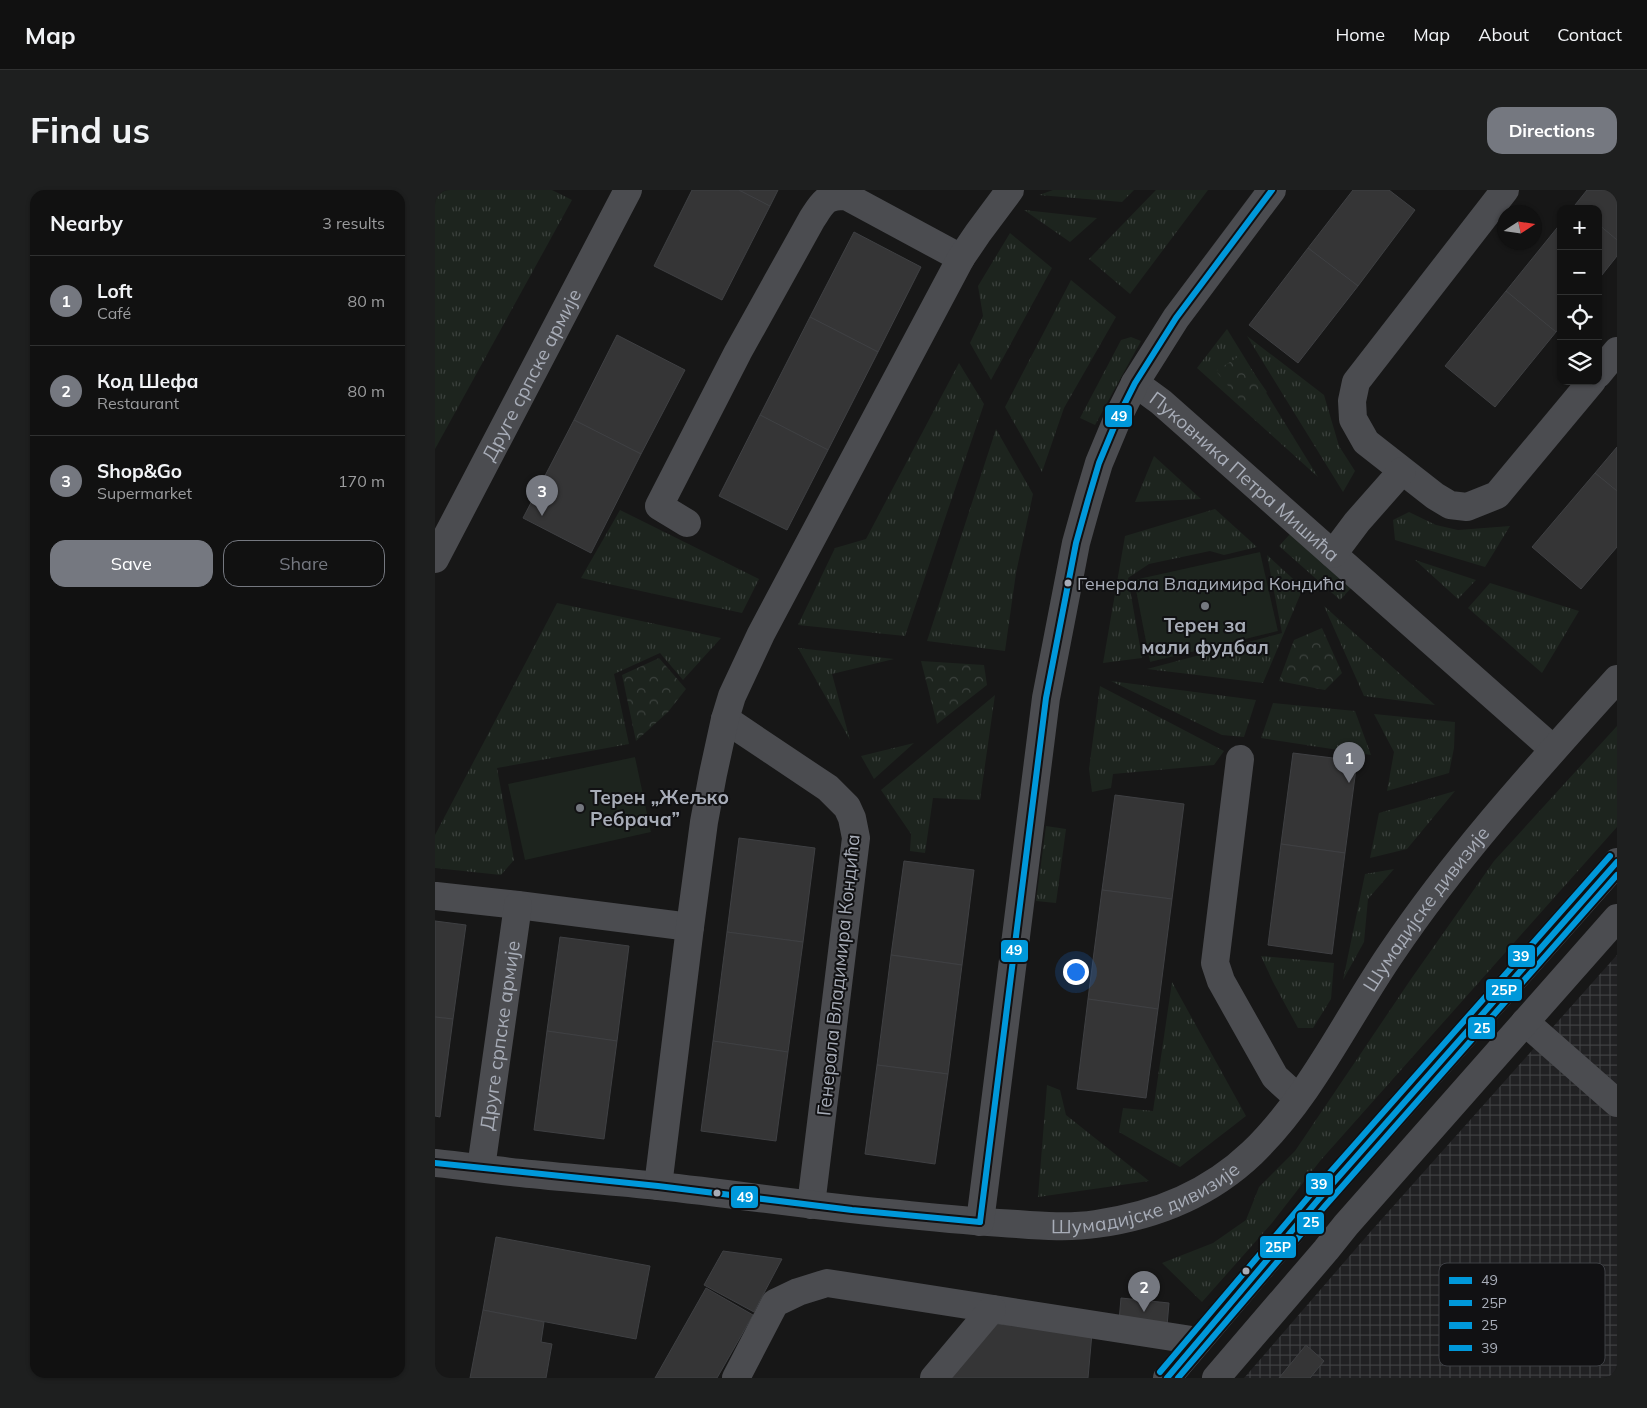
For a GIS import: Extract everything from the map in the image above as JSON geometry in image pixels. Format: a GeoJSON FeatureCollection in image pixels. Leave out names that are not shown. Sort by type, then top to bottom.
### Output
{"type":"FeatureCollection","features":[{"type":"Feature","properties":{"kind":"street","name":"Друге српске армије"},"geometry":{"type":"LineString","coordinates":[[435,559],[628,190]]}},
{"type":"Feature","properties":{"kind":"street"},"geometry":{"type":"LineString","coordinates":[[658,1186],[689,927],[704,822],[725,719],[732,696],[761,634],[961,258],[1011,190]]}},
{"type":"Feature","properties":{"kind":"street"},"geometry":{"type":"LineString","coordinates":[[980,1222],[1051,667],[1076,544],[1088,500],[1099,464],[1119,415],[1135,383],[1176,318],[1272,190]]}},
{"type":"Feature","properties":{"kind":"street"},"geometry":{"type":"LineString","coordinates":[[1505,190],[1356,382],[1352,401],[1353,419],[1365,442],[1435,496],[1450,505],[1467,507],[1497,495],[1589,385]]}},
{"type":"Feature","properties":{"kind":"street"},"geometry":{"type":"LineString","coordinates":[[687,523],[659,506],[738,352],[823,202],[833,196],[845,196],[961,258]]}},
{"type":"Feature","properties":{"kind":"street"},"geometry":{"type":"LineString","coordinates":[[1602,369],[1617,351]]}},
{"type":"Feature","properties":{"kind":"street","name":"Пуковника Петра Мишића"},"geometry":{"type":"LineString","coordinates":[[1135,383],[1161,402],[1553,749]]}},
{"type":"Feature","properties":{"kind":"street"},"geometry":{"type":"LineString","coordinates":[[1333,554],[1357,522],[1402,470]]}},
{"type":"Feature","properties":{"kind":"street","name":"Шумадијске дивизије"},"geometry":{"type":"LineString","coordinates":[[435,1163],[980,1222],[1059,1226],[1095,1224],[1135,1217],[1172,1204],[1208,1187],[1227,1174],[1251,1154],[1277,1126],[1298,1098],[1391,953],[1469,848],[1553,749],[1617,679]]}},
{"type":"Feature","properties":{"kind":"street","name":"Генерала Владимира Кондића"},"geometry":{"type":"LineString","coordinates":[[725,719],[828,788],[847,807],[855,828],[856,838],[811,1205]]}},
{"type":"Feature","properties":{"kind":"street"},"geometry":{"type":"LineString","coordinates":[[1240,758],[1215,963],[1221,981],[1275,1076],[1298,1098]]}},
{"type":"Feature","properties":{"kind":"street"},"geometry":{"type":"LineString","coordinates":[[1167,1378],[1318,1200],[1617,862]]}},
{"type":"Feature","properties":{"kind":"street"},"geometry":{"type":"LineString","coordinates":[[436,896],[689,927]]}},
{"type":"Feature","properties":{"kind":"street","name":"Друге српске армије"},"geometry":{"type":"LineString","coordinates":[[481,1168],[518,905]]}},
{"type":"Feature","properties":{"kind":"street"},"geometry":{"type":"LineString","coordinates":[[1216,1378],[1346,1224],[1617,918]]}},
{"type":"Feature","properties":{"kind":"street"},"geometry":{"type":"LineString","coordinates":[[1525,1022],[1617,1103]]}},
{"type":"Feature","properties":{"kind":"street"},"geometry":{"type":"LineString","coordinates":[[1297,1226],[1326,1250]]}},
{"type":"Feature","properties":{"kind":"street"},"geometry":{"type":"LineString","coordinates":[[736,1378],[775,1303],[798,1292],[827,1284],[1198,1341]]}},
{"type":"Feature","properties":{"kind":"street"},"geometry":{"type":"LineString","coordinates":[[934,1378],[992,1309]]}},
{"type":"Feature","properties":{"kind":"shaded area"},"geometry":{"type":"Polygon","coordinates":[[[1617,955],[1617,1378],[1244,1378],[1372,1230],[1617,955]]]}},
{"type":"Feature","properties":{"kind":"green space"},"geometry":{"type":"Polygon","coordinates":[[[435,190],[552,190],[572,200],[435,449],[435,190]]]}},
{"type":"Feature","properties":{"kind":"green space"},"geometry":{"type":"Polygon","coordinates":[[[1053,190],[1134,190],[1122,202],[1039,195],[1053,190]]]}},
{"type":"Feature","properties":{"kind":"green space"},"geometry":{"type":"Polygon","coordinates":[[[1156,190],[1208,190],[1130,294],[1089,259],[1156,190]]]}},
{"type":"Feature","properties":{"kind":"green space"},"geometry":{"type":"Polygon","coordinates":[[[1024,210],[1097,218],[1070,242],[1024,210]]]}},
{"type":"Feature","properties":{"kind":"green space"},"geometry":{"type":"Polygon","coordinates":[[[1010,233],[1052,268],[991,380],[970,343],[983,316],[978,286],[1010,233]]]}},
{"type":"Feature","properties":{"kind":"green space"},"geometry":{"type":"Polygon","coordinates":[[[1071,280],[1116,317],[1064,408],[1042,472],[1005,407],[1071,280]]]}},
{"type":"Feature","properties":{"kind":"green space"},"geometry":{"type":"Polygon","coordinates":[[[1227,329],[1318,477],[1197,368],[1227,329]]]}},
{"type":"Feature","properties":{"kind":"green space"},"geometry":{"type":"Polygon","coordinates":[[[1247,336],[1324,395],[1339,446],[1355,471],[1343,492],[1247,336]]]}},
{"type":"Feature","properties":{"kind":"green space"},"geometry":{"type":"Polygon","coordinates":[[[1131,337],[1141,341],[1095,425],[1080,418],[1121,340],[1131,337]]]}},
{"type":"Feature","properties":{"kind":"green space"},"geometry":{"type":"Polygon","coordinates":[[[1241,355],[1267,392],[1247,409],[1216,371],[1241,355]]]}},
{"type":"Feature","properties":{"kind":"green space"},"geometry":{"type":"Polygon","coordinates":[[[959,363],[984,404],[905,636],[798,625],[835,548],[866,539],[959,363]]]}},
{"type":"Feature","properties":{"kind":"green space"},"geometry":{"type":"Polygon","coordinates":[[[996,429],[1033,494],[1016,573],[1005,651],[927,641],[996,429]]]}},
{"type":"Feature","properties":{"kind":"green space"},"geometry":{"type":"Polygon","coordinates":[[[1154,456],[1201,499],[1135,502],[1154,456]]]}},
{"type":"Feature","properties":{"kind":"green space"},"geometry":{"type":"Polygon","coordinates":[[[1215,509],[1257,547],[1224,555],[1210,551],[1149,564],[1128,578],[1142,658],[1103,663],[1125,536],[1215,509]]]}},
{"type":"Feature","properties":{"kind":"green space"},"geometry":{"type":"Polygon","coordinates":[[[620,510],[759,579],[742,613],[581,578],[620,510]]]}},
{"type":"Feature","properties":{"kind":"green space"},"geometry":{"type":"Polygon","coordinates":[[[1409,512],[1436,525],[1458,530],[1510,526],[1485,567],[1395,540],[1393,520],[1409,512]]]}},
{"type":"Feature","properties":{"kind":"green space"},"geometry":{"type":"Polygon","coordinates":[[[1291,533],[1352,587],[1340,600],[1279,546],[1291,533]]]}},
{"type":"Feature","properties":{"kind":"green space","name":"Терен за мали фудбал"},"geometry":{"type":"Polygon","coordinates":[[[1260,552],[1278,631],[1150,662],[1134,580],[1260,552]]]}},
{"type":"Feature","properties":{"kind":"green space"},"geometry":{"type":"Polygon","coordinates":[[[1267,555],[1303,588],[1263,683],[1147,669],[1282,633],[1267,555]]]}},
{"type":"Feature","properties":{"kind":"green space"},"geometry":{"type":"Polygon","coordinates":[[[1415,560],[1476,580],[1458,599],[1415,560]]]}},
{"type":"Feature","properties":{"kind":"green space"},"geometry":{"type":"Polygon","coordinates":[[[1490,583],[1579,611],[1542,673],[1468,608],[1490,583]]]}},
{"type":"Feature","properties":{"kind":"green space"},"geometry":{"type":"Polygon","coordinates":[[[557,603],[721,638],[683,680],[660,653],[614,674],[629,744],[497,768],[514,860],[501,875],[435,868],[435,835],[557,603]]]}},
{"type":"Feature","properties":{"kind":"green space"},"geometry":{"type":"Polygon","coordinates":[[[1324,606],[1435,705],[1364,696],[1324,606]]]}},
{"type":"Feature","properties":{"kind":"green space"},"geometry":{"type":"Polygon","coordinates":[[[1322,628],[1342,673],[1325,690],[1279,681],[1294,640],[1322,628]]]}},
{"type":"Feature","properties":{"kind":"green space"},"geometry":{"type":"Polygon","coordinates":[[[798,648],[894,659],[832,674],[850,740],[798,648]]]}},
{"type":"Feature","properties":{"kind":"green space"},"geometry":{"type":"Polygon","coordinates":[[[659,658],[686,689],[668,712],[636,741],[622,675],[659,658]]]}},
{"type":"Feature","properties":{"kind":"green space"},"geometry":{"type":"Polygon","coordinates":[[[921,661],[984,665],[987,685],[937,724],[921,661]]]}},
{"type":"Feature","properties":{"kind":"green space"},"geometry":{"type":"Polygon","coordinates":[[[1111,681],[1256,700],[1244,737],[1222,735],[1111,681]]]}},
{"type":"Feature","properties":{"kind":"green space"},"geometry":{"type":"Polygon","coordinates":[[[1100,686],[1224,751],[1214,765],[1113,774],[1111,788],[1092,792],[1089,769],[1100,686]]]}},
{"type":"Feature","properties":{"kind":"green space"},"geometry":{"type":"Polygon","coordinates":[[[995,695],[980,800],[933,798],[925,853],[910,851],[911,834],[881,790],[995,695]]]}},
{"type":"Feature","properties":{"kind":"green space"},"geometry":{"type":"Polygon","coordinates":[[[1273,703],[1355,711],[1371,755],[1261,738],[1273,703]]]}},
{"type":"Feature","properties":{"kind":"green space"},"geometry":{"type":"Polygon","coordinates":[[[1374,714],[1455,722],[1454,748],[1449,773],[1387,791],[1394,752],[1374,714]]]}},
{"type":"Feature","properties":{"kind":"green space"},"geometry":{"type":"Polygon","coordinates":[[[1617,726],[1617,827],[1320,1161],[1272,1223],[1202,1302],[1162,1263],[1213,1243],[1246,1220],[1259,1187],[1295,1151],[1411,979],[1494,861],[1617,726]]]}},
{"type":"Feature","properties":{"kind":"green space"},"geometry":{"type":"Polygon","coordinates":[[[914,743],[874,779],[861,756],[914,743]]]}},
{"type":"Feature","properties":{"kind":"green space","name":"Терен „Жељко Ребрача”"},"geometry":{"type":"Polygon","coordinates":[[[635,757],[651,832],[525,860],[508,784],[635,757]]]}},
{"type":"Feature","properties":{"kind":"green space"},"geometry":{"type":"Polygon","coordinates":[[[1455,791],[1407,849],[1370,858],[1379,813],[1455,791]]]}},
{"type":"Feature","properties":{"kind":"green space"},"geometry":{"type":"Polygon","coordinates":[[[1046,826],[1066,829],[1056,903],[1036,901],[1046,826]]]}},
{"type":"Feature","properties":{"kind":"green space"},"geometry":{"type":"Polygon","coordinates":[[[1394,869],[1368,899],[1364,942],[1343,980],[1365,874],[1394,869]]]}},
{"type":"Feature","properties":{"kind":"green space"},"geometry":{"type":"Polygon","coordinates":[[[1261,956],[1334,963],[1331,999],[1313,1028],[1298,1028],[1261,956]]]}},
{"type":"Feature","properties":{"kind":"green space"},"geometry":{"type":"Polygon","coordinates":[[[1172,982],[1246,1116],[1180,1167],[1119,1132],[1123,1108],[1153,1111],[1172,982]]]}},
{"type":"Feature","properties":{"kind":"green space"},"geometry":{"type":"Polygon","coordinates":[[[1047,1085],[1060,1090],[1066,1115],[1149,1181],[1038,1197],[1047,1085]]]}},
{"type":"Feature","properties":{"kind":"building"},"geometry":{"type":"Polygon","coordinates":[[[692,190],[739,190],[770,206],[722,300],[654,266],[692,190]]]}},
{"type":"Feature","properties":{"kind":"building"},"geometry":{"type":"Polygon","coordinates":[[[739,190],[778,190],[770,206],[739,190]]]}},
{"type":"Feature","properties":{"kind":"building"},"geometry":{"type":"Polygon","coordinates":[[[1353,190],[1389,190],[1415,210],[1358,286],[1308,248],[1353,190]]]}},
{"type":"Feature","properties":{"kind":"building"},"geometry":{"type":"Polygon","coordinates":[[[1587,190],[1617,190],[1617,240],[1602,227],[1602,205],[1575,205],[1587,190]]]}},
{"type":"Feature","properties":{"kind":"building"},"geometry":{"type":"Polygon","coordinates":[[[1602,227],[1617,240],[1617,256],[1602,275],[1602,227]]]}},
{"type":"Feature","properties":{"kind":"building"},"geometry":{"type":"Polygon","coordinates":[[[1557,228],[1556,332],[1506,291],[1539,250],[1542,250],[1542,246],[1557,228]]]}},
{"type":"Feature","properties":{"kind":"building"},"geometry":{"type":"Polygon","coordinates":[[[854,232],[921,267],[878,352],[810,317],[854,232]]]}},
{"type":"Feature","properties":{"kind":"building"},"geometry":{"type":"Polygon","coordinates":[[[1308,248],[1358,286],[1298,363],[1249,325],[1308,248]]]}},
{"type":"Feature","properties":{"kind":"building"},"geometry":{"type":"Polygon","coordinates":[[[1506,291],[1556,332],[1495,407],[1445,366],[1506,291]]]}},
{"type":"Feature","properties":{"kind":"building"},"geometry":{"type":"Polygon","coordinates":[[[810,317],[878,352],[828,450],[760,415],[810,317]]]}},
{"type":"Feature","properties":{"kind":"building"},"geometry":{"type":"Polygon","coordinates":[[[617,335],[685,370],[641,454],[574,420],[617,335]]]}},
{"type":"Feature","properties":{"kind":"building"},"geometry":{"type":"Polygon","coordinates":[[[760,415],[828,450],[787,530],[719,496],[760,415]]]}},
{"type":"Feature","properties":{"kind":"building"},"geometry":{"type":"Polygon","coordinates":[[[574,420],[641,454],[591,553],[523,518],[574,420]]]}},
{"type":"Feature","properties":{"kind":"building"},"geometry":{"type":"Polygon","coordinates":[[[1617,447],[1617,491],[1595,473],[1617,447]]]}},
{"type":"Feature","properties":{"kind":"building"},"geometry":{"type":"Polygon","coordinates":[[[1595,473],[1617,491],[1617,547],[1581,589],[1532,547],[1595,473]]]}},
{"type":"Feature","properties":{"kind":"building"},"geometry":{"type":"Polygon","coordinates":[[[1293,753],[1357,761],[1345,853],[1281,844],[1293,753]]]}},
{"type":"Feature","properties":{"kind":"building"},"geometry":{"type":"Polygon","coordinates":[[[1115,795],[1184,804],[1172,899],[1102,890],[1115,795]]]}},
{"type":"Feature","properties":{"kind":"building"},"geometry":{"type":"Polygon","coordinates":[[[739,838],[815,848],[803,942],[727,932],[739,838]]]}},
{"type":"Feature","properties":{"kind":"building"},"geometry":{"type":"Polygon","coordinates":[[[1281,844],[1345,853],[1332,954],[1268,945],[1281,844]]]}},
{"type":"Feature","properties":{"kind":"building"},"geometry":{"type":"Polygon","coordinates":[[[904,861],[974,870],[962,965],[891,955],[904,861]]]}},
{"type":"Feature","properties":{"kind":"building"},"geometry":{"type":"Polygon","coordinates":[[[1102,890],[1172,899],[1158,1009],[1088,999],[1102,890]]]}},
{"type":"Feature","properties":{"kind":"building"},"geometry":{"type":"Polygon","coordinates":[[[435,921],[466,925],[453,1019],[435,1017],[435,921]]]}},
{"type":"Feature","properties":{"kind":"building"},"geometry":{"type":"Polygon","coordinates":[[[727,932],[803,942],[788,1052],[713,1041],[727,932]]]}},
{"type":"Feature","properties":{"kind":"building"},"geometry":{"type":"Polygon","coordinates":[[[560,937],[629,946],[617,1041],[547,1031],[560,937]]]}},
{"type":"Feature","properties":{"kind":"building"},"geometry":{"type":"Polygon","coordinates":[[[891,955],[962,965],[948,1074],[877,1065],[891,955]]]}},
{"type":"Feature","properties":{"kind":"building"},"geometry":{"type":"Polygon","coordinates":[[[1088,999],[1158,1009],[1146,1098],[1077,1089],[1088,999]]]}},
{"type":"Feature","properties":{"kind":"building"},"geometry":{"type":"Polygon","coordinates":[[[435,1017],[453,1019],[440,1117],[435,1116],[435,1017]]]}},
{"type":"Feature","properties":{"kind":"building"},"geometry":{"type":"Polygon","coordinates":[[[547,1031],[617,1041],[604,1139],[534,1130],[547,1031]]]}},
{"type":"Feature","properties":{"kind":"building"},"geometry":{"type":"Polygon","coordinates":[[[713,1041],[788,1052],[776,1141],[701,1131],[713,1041]]]}},
{"type":"Feature","properties":{"kind":"building"},"geometry":{"type":"Polygon","coordinates":[[[877,1065],[948,1074],[935,1164],[865,1154],[877,1065]]]}},
{"type":"Feature","properties":{"kind":"building"},"geometry":{"type":"Polygon","coordinates":[[[496,1237],[650,1266],[636,1339],[483,1310],[496,1237]]]}},
{"type":"Feature","properties":{"kind":"building"},"geometry":{"type":"Polygon","coordinates":[[[723,1251],[782,1259],[754,1312],[704,1285],[723,1251]]]}},
{"type":"Feature","properties":{"kind":"building"},"geometry":{"type":"Polygon","coordinates":[[[706,1288],[753,1315],[717,1378],[655,1378],[706,1288]]]}},
{"type":"Feature","properties":{"kind":"building"},"geometry":{"type":"Polygon","coordinates":[[[1121,1298],[1169,1303],[1167,1326],[1119,1321],[1121,1298]]]}},
{"type":"Feature","properties":{"kind":"building"},"geometry":{"type":"Polygon","coordinates":[[[483,1310],[544,1322],[541,1342],[552,1344],[546,1378],[470,1378],[483,1310]]]}},
{"type":"Feature","properties":{"kind":"building"},"geometry":{"type":"Polygon","coordinates":[[[997,1324],[1092,1333],[1088,1378],[949,1378],[997,1324]]]}},
{"type":"Feature","properties":{"kind":"building"},"geometry":{"type":"Polygon","coordinates":[[[1306,1345],[1324,1361],[1310,1378],[1279,1378],[1306,1345]]]}},
{"type":"Feature","properties":{"kind":"transit line","name":"49"},"geometry":{"type":"LineString","coordinates":[[980,1222],[1046,698],[1076,543],[1088,500],[1099,463],[1135,383],[1176,318],[1272,190]]}},
{"type":"Feature","properties":{"kind":"transit line","name":"39"},"geometry":{"type":"LineString","coordinates":[[1160,1372],[1311,1194],[1610,856]]}},
{"type":"Feature","properties":{"kind":"transit line","name":"25P"},"geometry":{"type":"LineString","coordinates":[[1167,1378],[1318,1200],[1617,862]]}},
{"type":"Feature","properties":{"kind":"transit line","name":"25"},"geometry":{"type":"LineString","coordinates":[[1178,1378],[1325,1206],[1617,875]]}},
{"type":"Feature","properties":{"kind":"transit line","name":"49"},"geometry":{"type":"LineString","coordinates":[[435,1163],[658,1186],[852,1210],[980,1222]]}},
{"type":"Feature","properties":{"kind":"place","name":"Shop&Go"},"geometry":{"type":"Point","coordinates":[542,516]}},
{"type":"Feature","properties":{"kind":"place","name":"Генерала Владимира Кондића"},"geometry":{"type":"Point","coordinates":[1068,583]}},
{"type":"Feature","properties":{"kind":"place","name":"Терен за мали фудбал"},"geometry":{"type":"Point","coordinates":[1205,606]}},
{"type":"Feature","properties":{"kind":"place","name":"Loft"},"geometry":{"type":"Point","coordinates":[1349,783]}},
{"type":"Feature","properties":{"kind":"place","name":"Терен „Жељко Ребрача”"},"geometry":{"type":"Point","coordinates":[580,808]}},
{"type":"Feature","properties":{"kind":"place","name":"Код Шефа"},"geometry":{"type":"Point","coordinates":[1144,1312]}}]}
